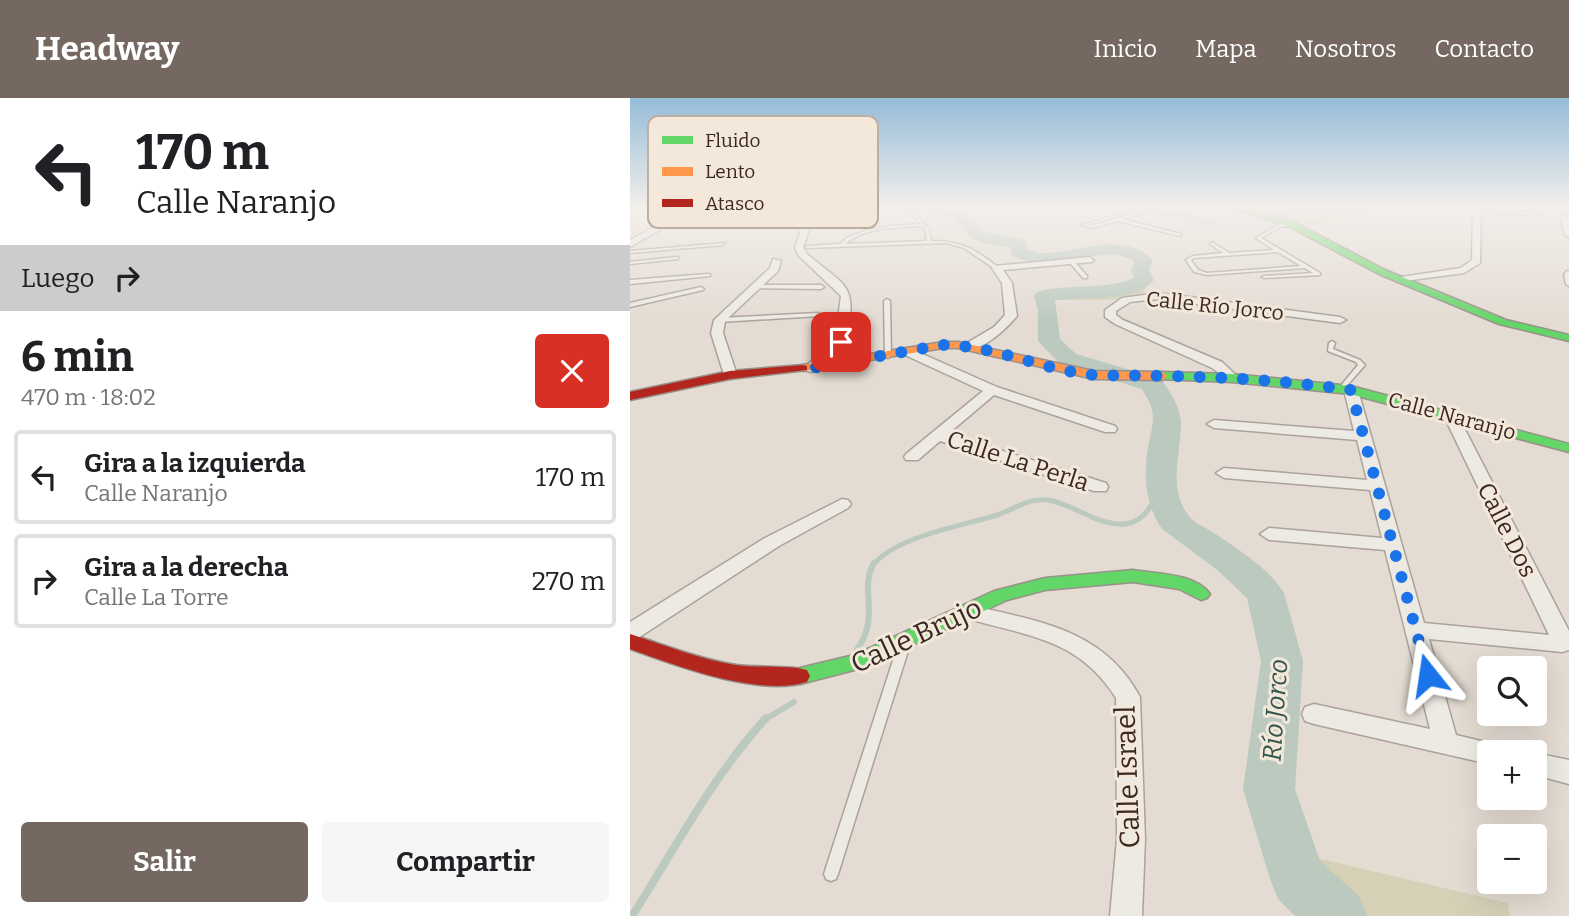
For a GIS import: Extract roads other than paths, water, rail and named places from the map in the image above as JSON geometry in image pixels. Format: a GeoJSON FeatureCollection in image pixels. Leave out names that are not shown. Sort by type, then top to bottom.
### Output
{"type":"FeatureCollection","features":[{"type":"Feature","properties":{"kind":"street"},"geometry":{"type":"LineString","coordinates":[[799,246],[803,255],[841,288],[846,296],[841,342],[812,368]]}},
{"type":"Feature","properties":{"kind":"street"},"geometry":{"type":"LineString","coordinates":[[1335,246],[1401,280],[1503,322],[1569,338]]}},
{"type":"Feature","properties":{"kind":"street"},"geometry":{"type":"LineString","coordinates":[[1401,280],[1464,270],[1473,266],[1477,261],[1477,246]]}},
{"type":"Feature","properties":{"kind":"street"},"geometry":{"type":"LineString","coordinates":[[971,346],[998,329],[1011,316],[1007,283],[997,268],[1089,260]]}},
{"type":"Feature","properties":{"kind":"street"},"geometry":{"type":"LineString","coordinates":[[730,375],[717,333],[720,320],[775,269],[776,261]]}},
{"type":"Feature","properties":{"kind":"street","name":"Calle Río Jorco"},"geometry":{"type":"LineString","coordinates":[[1232,378],[1217,365],[1119,322],[1111,317],[1110,310],[1119,302],[1158,296],[1340,320]]}},
{"type":"Feature","properties":{"kind":"street","name":"Calle Naranjo"},"geometry":{"type":"LineString","coordinates":[[630,396],[730,375],[812,368],[943,345],[971,346],[1070,372],[1094,375],[1232,378],[1346,389],[1569,448]]}},
{"type":"Feature","properties":{"kind":"street"},"geometry":{"type":"LineString","coordinates":[[909,352],[992,390],[1110,429]]}},
{"type":"Feature","properties":{"kind":"street"},"geometry":{"type":"LineString","coordinates":[[1346,389],[1363,436],[1446,743]]}},
{"type":"Feature","properties":{"kind":"street"},"geometry":{"type":"LineString","coordinates":[[912,457],[992,390]]}},
{"type":"Feature","properties":{"kind":"street","name":"Calle Dos"},"geometry":{"type":"LineString","coordinates":[[1416,630],[1562,644],[1561,637],[1451,416]]}},
{"type":"Feature","properties":{"kind":"street"},"geometry":{"type":"LineString","coordinates":[[1214,424],[1363,436]]}},
{"type":"Feature","properties":{"kind":"street","name":"Calle La Perla"},"geometry":{"type":"LineString","coordinates":[[936,435],[1100,487]]}},
{"type":"Feature","properties":{"kind":"street"},"geometry":{"type":"LineString","coordinates":[[1224,473],[1377,486]]}},
{"type":"Feature","properties":{"kind":"street"},"geometry":{"type":"LineString","coordinates":[[630,632],[772,541],[842,505]]}},
{"type":"Feature","properties":{"kind":"street"},"geometry":{"type":"LineString","coordinates":[[1269,534],[1393,545]]}},
{"type":"Feature","properties":{"kind":"street","name":"Calle Brujo"},"geometry":{"type":"LineString","coordinates":[[630,641],[714,667],[774,678],[833,672],[869,660],[1024,586],[1098,576],[1173,581],[1193,587],[1201,594]]}},
{"type":"Feature","properties":{"kind":"street","name":"Calle Israel"},"geometry":{"type":"LineString","coordinates":[[970,612],[1052,633],[1093,654],[1112,672],[1128,697],[1131,839],[1126,916]]}},
{"type":"Feature","properties":{"kind":"street"},"geometry":{"type":"LineString","coordinates":[[1314,714],[1477,750]]}},
{"type":"Feature","properties":{"kind":"street"},"geometry":{"type":"LineString","coordinates":[[1547,767],[1569,772]]}},
{"type":"Feature","properties":{"kind":"lane"},"geometry":{"type":"LineString","coordinates":[[630,252],[698,246]]}},
{"type":"Feature","properties":{"kind":"lane"},"geometry":{"type":"LineString","coordinates":[[807,247],[835,246]]}},
{"type":"Feature","properties":{"kind":"lane"},"geometry":{"type":"LineString","coordinates":[[960,246],[966,247],[997,268]]}},
{"type":"Feature","properties":{"kind":"lane"},"geometry":{"type":"LineString","coordinates":[[1216,246],[1228,255]]}},
{"type":"Feature","properties":{"kind":"lane"},"geometry":{"type":"LineString","coordinates":[[1249,278],[1318,274],[1270,246]]}},
{"type":"Feature","properties":{"kind":"lane"},"geometry":{"type":"LineString","coordinates":[[1277,251],[1192,257],[1188,260],[1196,271],[1207,274],[1306,267]]}},
{"type":"Feature","properties":{"kind":"lane"},"geometry":{"type":"LineString","coordinates":[[630,262],[676,258]]}},
{"type":"Feature","properties":{"kind":"lane"},"geometry":{"type":"LineString","coordinates":[[1072,262],[1085,277]]}},
{"type":"Feature","properties":{"kind":"lane"},"geometry":{"type":"LineString","coordinates":[[1569,272],[1566,275],[1569,284]]}},
{"type":"Feature","properties":{"kind":"lane"},"geometry":{"type":"LineString","coordinates":[[630,282],[708,275]]}},
{"type":"Feature","properties":{"kind":"lane"},"geometry":{"type":"LineString","coordinates":[[755,287],[821,287]]}},
{"type":"Feature","properties":{"kind":"lane"},"geometry":{"type":"LineString","coordinates":[[630,305],[701,289]]}},
{"type":"Feature","properties":{"kind":"lane"},"geometry":{"type":"LineString","coordinates":[[887,301],[888,356]]}},
{"type":"Feature","properties":{"kind":"lane"},"geometry":{"type":"LineString","coordinates":[[720,320],[818,315]]}},
{"type":"Feature","properties":{"kind":"lane"},"geometry":{"type":"LineString","coordinates":[[1332,343],[1330,350],[1362,365],[1346,389]]}},
{"type":"Feature","properties":{"kind":"lane"},"geometry":{"type":"LineString","coordinates":[[831,874],[904,642]]}},
{"type":"Feature","properties":{"kind":"waterway","name":"Río Jorco"},"geometry":{"type":"LineString","coordinates":[[1019,246],[1018,252],[1040,259],[1109,250],[1134,254],[1144,261],[1140,270],[1145,280],[1132,285],[1089,294],[1061,293],[1044,296],[1048,309],[1049,341],[1068,359],[1152,384],[1165,408],[1167,427],[1162,450],[1161,488],[1174,522],[1229,561],[1265,593],[1282,661],[1269,789],[1298,879],[1337,916]]}},
{"type":"Feature","properties":{"kind":"waterway"},"geometry":{"type":"LineString","coordinates":[[873,565],[898,546],[914,539],[997,515],[1033,501],[1058,502],[1109,523],[1130,523],[1145,514],[1161,488]]}},
{"type":"Feature","properties":{"kind":"waterway"},"geometry":{"type":"LineString","coordinates":[[856,651],[868,626],[868,583],[873,565]]}},
{"type":"Feature","properties":{"kind":"waterway"},"geometry":{"type":"LineString","coordinates":[[765,720],[794,702]]}},
{"type":"Feature","properties":{"kind":"waterway"},"geometry":{"type":"LineString","coordinates":[[632,916],[711,789],[765,720]]}}]}
